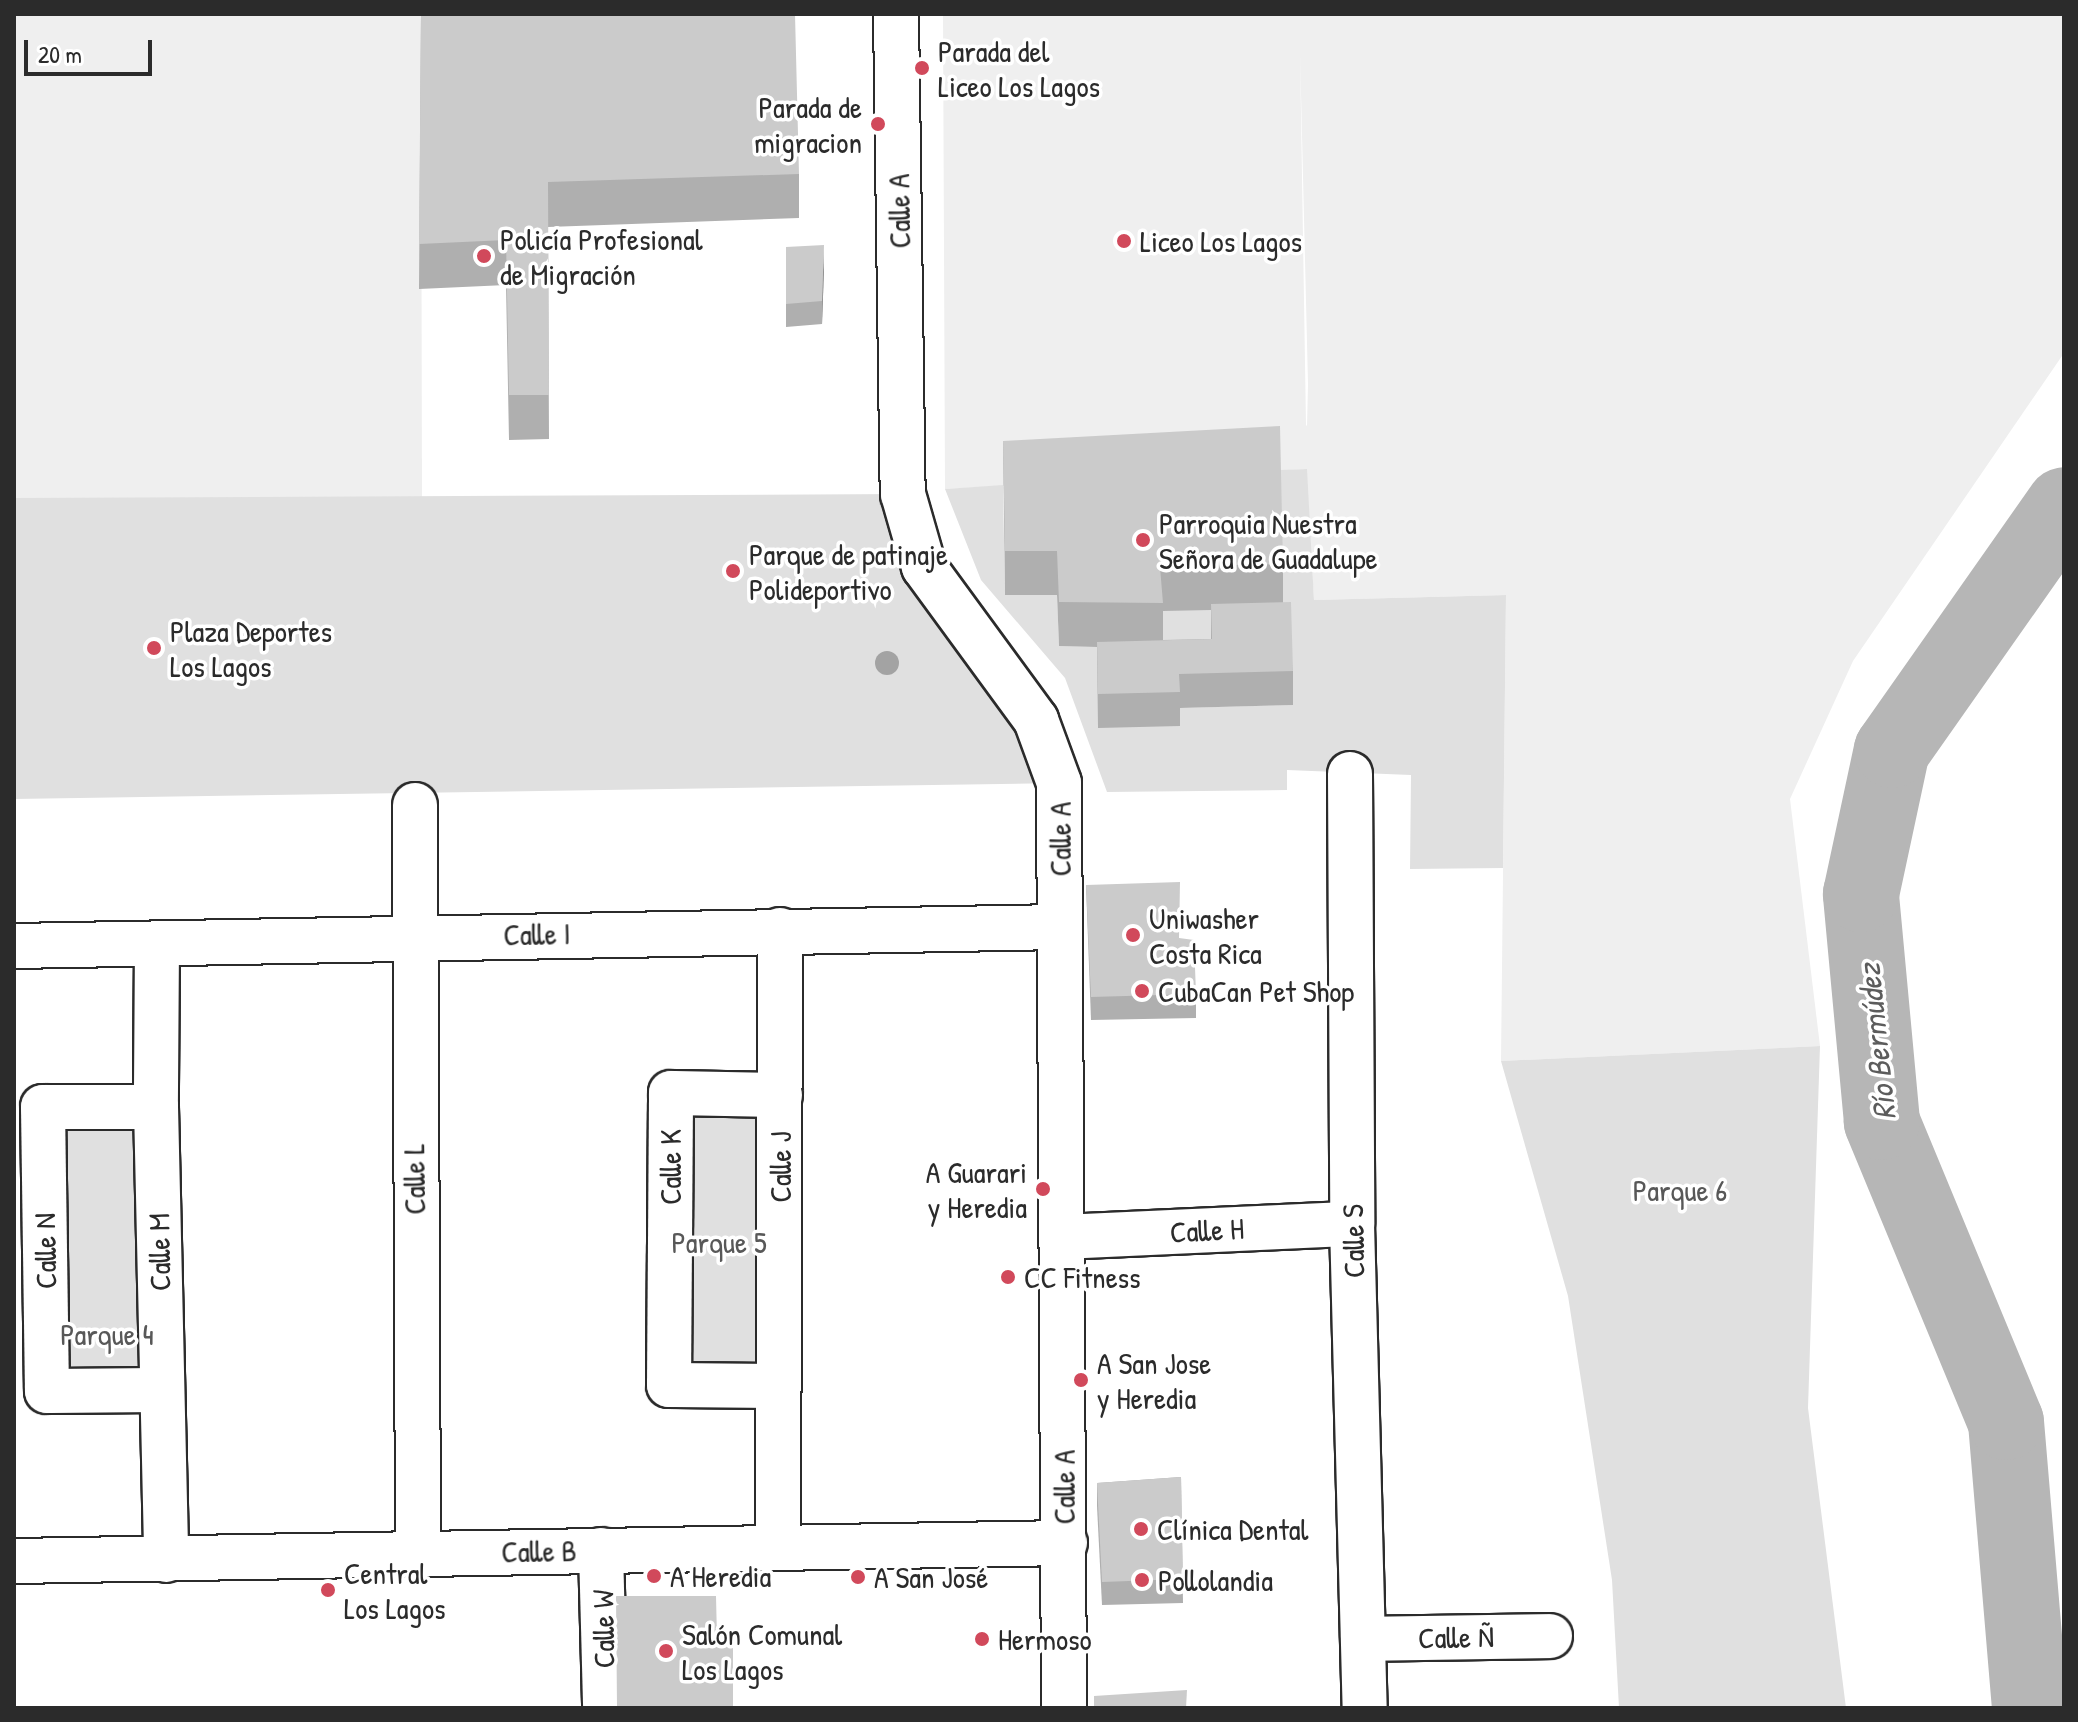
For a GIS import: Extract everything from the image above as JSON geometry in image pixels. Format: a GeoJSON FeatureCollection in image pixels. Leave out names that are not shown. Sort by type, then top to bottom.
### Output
{"type":"FeatureCollection","features":[{"type":"Feature","properties":{"kind":"street","name":"Calle A"},"geometry":{"type":"LineString","coordinates":[[896,14],[903,494],[924,567],[1036,720],[1059,783],[1064,1708]]}},
{"type":"Feature","properties":{"kind":"street","name":"Calle S"},"geometry":{"type":"LineString","coordinates":[[1350,774],[1352,1224],[1365,1708]]}},
{"type":"Feature","properties":{"kind":"street","name":"Calle L"},"geometry":{"type":"LineString","coordinates":[[415,805],[412,936],[418,1554]]}},
{"type":"Feature","properties":{"kind":"street","name":"Calle I"},"geometry":{"type":"LineString","coordinates":[[14,946],[412,936],[1060,927]]}},
{"type":"Feature","properties":{"kind":"street","name":"Calle J"},"geometry":{"type":"LineString","coordinates":[[778,1548],[780,930]]}},
{"type":"Feature","properties":{"kind":"street","name":"Calle M"},"geometry":{"type":"LineString","coordinates":[[157,944],[156,1107],[166,1560]]}},
{"type":"Feature","properties":{"kind":"street","name":"Calle K"},"geometry":{"type":"LineString","coordinates":[[778,1386],[669,1385],[671,1093],[780,1095]]}},
{"type":"Feature","properties":{"kind":"street","name":"Calle N"},"geometry":{"type":"LineString","coordinates":[[156,1107],[43,1107],[47,1391],[162,1390]]}},
{"type":"Feature","properties":{"kind":"street","name":"Calle H"},"geometry":{"type":"LineString","coordinates":[[1062,1237],[1352,1224]]}},
{"type":"Feature","properties":{"kind":"street","name":"Calle B"},"geometry":{"type":"LineString","coordinates":[[14,1561],[1065,1543]]}},
{"type":"Feature","properties":{"kind":"street","name":"Calle W"},"geometry":{"type":"LineString","coordinates":[[601,1550],[605,1708]]}},
{"type":"Feature","properties":{"kind":"street","name":"Calle Ñ"},"geometry":{"type":"LineString","coordinates":[[1363,1639],[1550,1636]]}},
{"type":"Feature","properties":{"kind":"shaded area"},"geometry":{"type":"Polygon","coordinates":[[[14,14],[421,14],[422,499],[14,498],[14,14]]]}},
{"type":"Feature","properties":{"kind":"shaded area"},"geometry":{"type":"Polygon","coordinates":[[[943,14],[2064,14],[2064,353],[1853,661],[1790,799],[1820,1046],[1501,1061],[1506,595],[1314,600],[1306,469],[945,489],[943,14]],[[1300,52],[1307,426],[1308,384],[1300,52]]]}},
{"type":"Feature","properties":{"kind":"green space"},"geometry":{"type":"Polygon","coordinates":[[[1307,469],[1314,600],[1506,595],[1503,868],[1410,869],[1411,775],[1287,770],[1287,790],[1107,792],[1065,678],[981,580],[945,489],[1003,485],[1005,595],[1057,595],[1059,646],[1163,648],[1160,611],[1280,470],[1307,469]],[[1291,636],[1179,708],[1293,705],[1291,636]]]}},
{"type":"Feature","properties":{"kind":"green space"},"geometry":{"type":"Polygon","coordinates":[[[903,494],[1059,783],[14,799],[14,498],[903,494]]]}},
{"type":"Feature","properties":{"kind":"green space","name":"Parque 6"},"geometry":{"type":"Polygon","coordinates":[[[1820,1046],[1808,1408],[1846,1708],[1619,1708],[1612,1580],[1568,1296],[1501,1061],[1820,1046]]]}},
{"type":"Feature","properties":{"kind":"green space","name":"Parque 5"},"geometry":{"type":"Polygon","coordinates":[[[682,1116],[756,1117],[756,1366],[682,1366],[682,1116]]]}},
{"type":"Feature","properties":{"kind":"green space","name":"Parque 4"},"geometry":{"type":"Polygon","coordinates":[[[153,1118],[162,1390],[53,1385],[59,1120],[153,1118]]]}},
{"type":"Feature","properties":{"kind":"building","name":"Policía Profesional de Migración"},"geometry":{"type":"Polygon","coordinates":[[[421,14],[795,14],[799,174],[548,182],[549,395],[509,395],[506,240],[419,244],[421,14]]]}},
{"type":"Feature","properties":{"kind":"building"},"geometry":{"type":"Polygon","coordinates":[[[824,245],[822,301],[786,304],[786,247],[824,245]]]}},
{"type":"Feature","properties":{"kind":"building","name":"Parroquia Nuestra Señora de Guadalupe"},"geometry":{"type":"Polygon","coordinates":[[[1280,426],[1283,564],[1160,567],[1163,603],[1059,602],[1057,551],[1005,551],[1003,441],[1280,426]]]}},
{"type":"Feature","properties":{"kind":"building"},"geometry":{"type":"Polygon","coordinates":[[[1291,602],[1293,671],[1179,674],[1180,692],[1098,694],[1097,642],[1212,639],[1211,604],[1291,602]]]}},
{"type":"Feature","properties":{"kind":"building"},"geometry":{"type":"Polygon","coordinates":[[[1180,882],[1179,938],[1194,940],[1196,994],[1091,997],[1086,885],[1180,882]]]}},
{"type":"Feature","properties":{"kind":"building"},"geometry":{"type":"Polygon","coordinates":[[[1181,1477],[1183,1579],[1102,1582],[1097,1483],[1181,1477]]]}},
{"type":"Feature","properties":{"kind":"building","name":"Salón Comunal Los Lagos"},"geometry":{"type":"Polygon","coordinates":[[[616,1596],[716,1596],[717,1638],[733,1638],[733,1708],[617,1708],[616,1596]]]}},
{"type":"Feature","properties":{"kind":"building"},"geometry":{"type":"Polygon","coordinates":[[[1187,1690],[1186,1708],[1094,1708],[1094,1696],[1187,1690]]]}},
{"type":"Feature","properties":{"kind":"waterway","name":"Río Bermúdez"},"geometry":{"type":"LineString","coordinates":[[2030,1708],[2006,1422],[1882,1122],[1861,894],[1892,750],[2064,505]]}},
{"type":"Feature","properties":{"kind":"place","name":"Parada del Liceo Los Lagos"},"geometry":{"type":"Point","coordinates":[922,68]}},
{"type":"Feature","properties":{"kind":"place","name":"Parada de migracion"},"geometry":{"type":"Point","coordinates":[878,124]}},
{"type":"Feature","properties":{"kind":"place","name":"Liceo Los Lagos"},"geometry":{"type":"Point","coordinates":[1124,241]}},
{"type":"Feature","properties":{"kind":"place","name":"Policía Profesional de Migración"},"geometry":{"type":"Point","coordinates":[484,256]}},
{"type":"Feature","properties":{"kind":"place","name":"Parroquia Nuestra Señora de Guadalupe"},"geometry":{"type":"Point","coordinates":[1143,540]}},
{"type":"Feature","properties":{"kind":"place","name":"Parque de patinaje Polideportivo"},"geometry":{"type":"Point","coordinates":[733,571]}},
{"type":"Feature","properties":{"kind":"place","name":"Plaza Deportes Los Lagos"},"geometry":{"type":"Point","coordinates":[154,648]}},
{"type":"Feature","properties":{"kind":"place","name":"Uniwasher Costa Rica"},"geometry":{"type":"Point","coordinates":[1133,935]}},
{"type":"Feature","properties":{"kind":"place","name":"CubaCan Pet Shop"},"geometry":{"type":"Point","coordinates":[1142,991]}},
{"type":"Feature","properties":{"kind":"place","name":"A Guarari y Heredia"},"geometry":{"type":"Point","coordinates":[1043,1189]}},
{"type":"Feature","properties":{"kind":"place","name":"CC Fitness"},"geometry":{"type":"Point","coordinates":[1008,1277]}},
{"type":"Feature","properties":{"kind":"place","name":"A San Jose y Heredia"},"geometry":{"type":"Point","coordinates":[1081,1380]}},
{"type":"Feature","properties":{"kind":"place","name":"Clínica Dental"},"geometry":{"type":"Point","coordinates":[1141,1529]}},
{"type":"Feature","properties":{"kind":"place","name":"A Heredia"},"geometry":{"type":"Point","coordinates":[654,1576]}},
{"type":"Feature","properties":{"kind":"place","name":"A San José"},"geometry":{"type":"Point","coordinates":[858,1577]}},
{"type":"Feature","properties":{"kind":"place","name":"Pollolandia"},"geometry":{"type":"Point","coordinates":[1142,1580]}},
{"type":"Feature","properties":{"kind":"place","name":"Central Los Lagos"},"geometry":{"type":"Point","coordinates":[328,1590]}},
{"type":"Feature","properties":{"kind":"place","name":"Hermoso"},"geometry":{"type":"Point","coordinates":[982,1639]}},
{"type":"Feature","properties":{"kind":"place","name":"Salón Comunal Los Lagos"},"geometry":{"type":"Point","coordinates":[666,1651]}}]}
